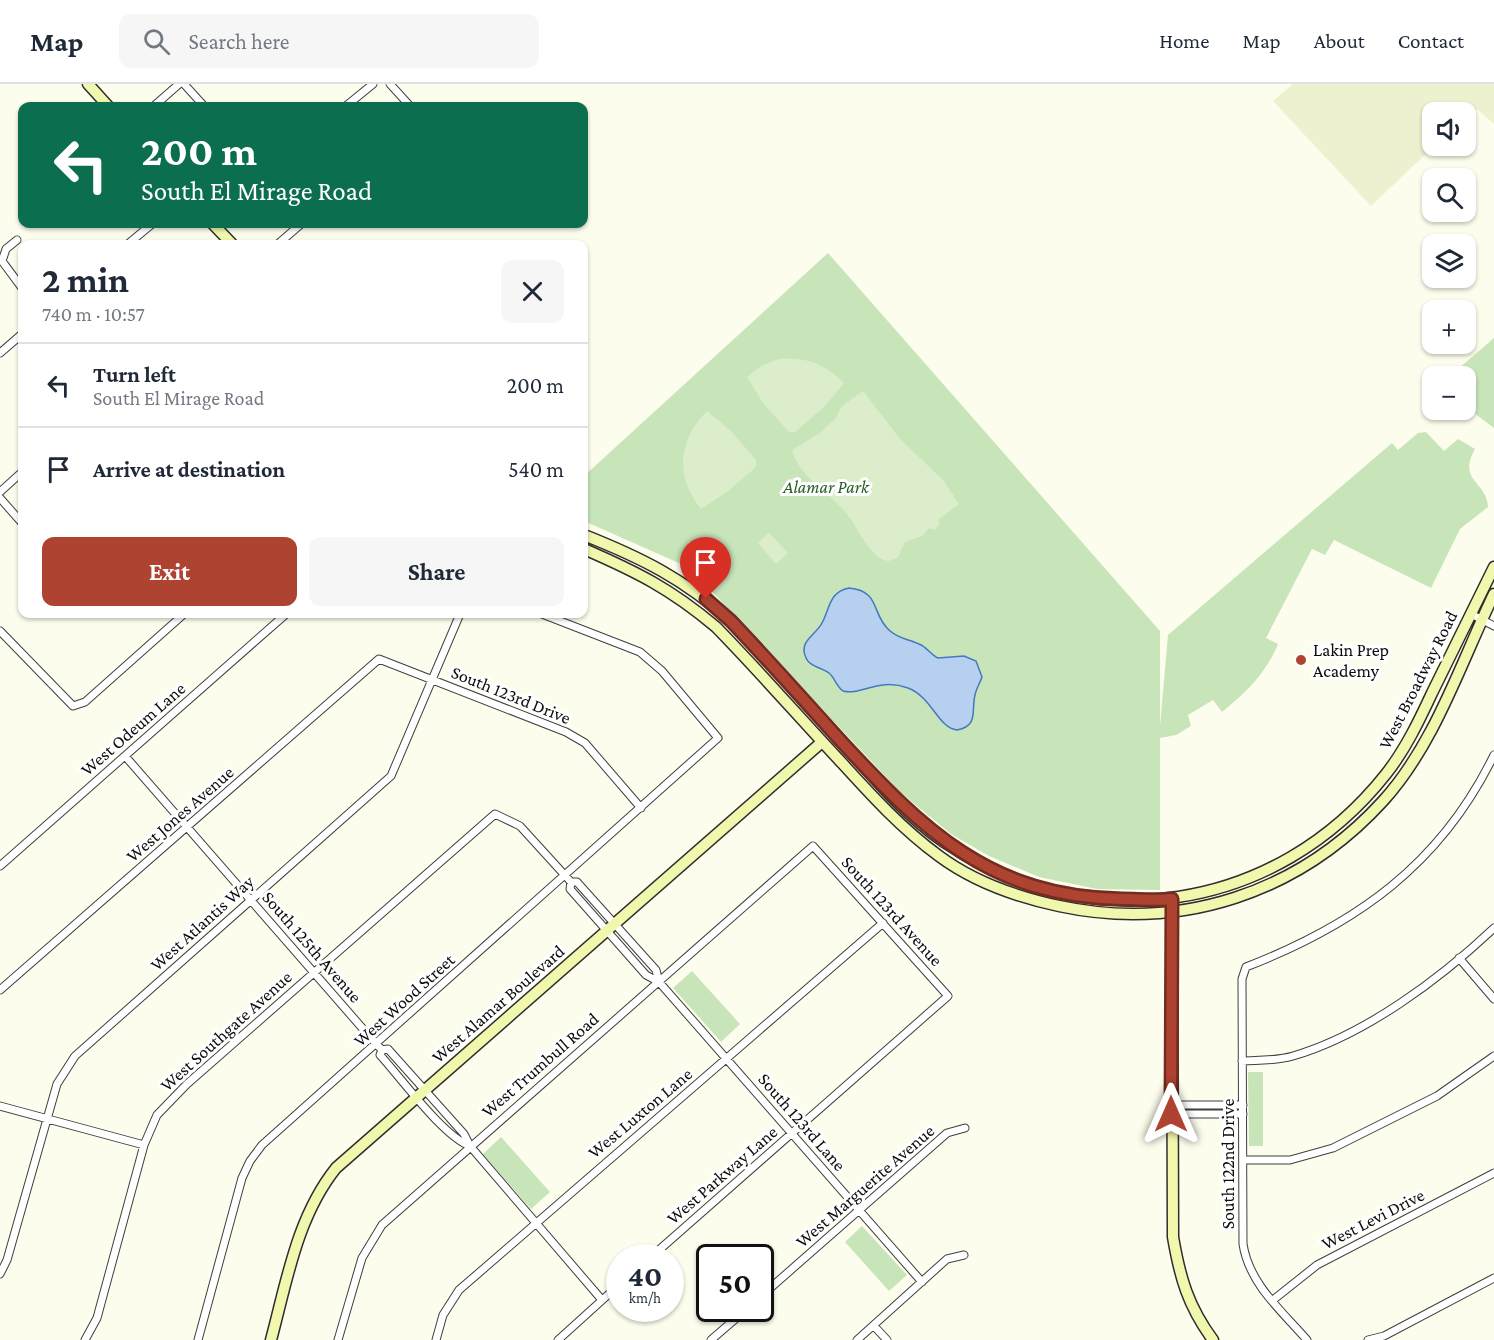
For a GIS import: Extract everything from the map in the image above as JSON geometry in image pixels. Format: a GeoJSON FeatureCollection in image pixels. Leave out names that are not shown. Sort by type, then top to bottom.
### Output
{"type":"FeatureCollection","features":[{"type":"Feature","properties":{"kind":"main road"},"geometry":{"type":"LineString","coordinates":[[88,84],[104,102]]}},
{"type":"Feature","properties":{"kind":"main road"},"geometry":{"type":"LineString","coordinates":[[217,228],[228,240]]}},
{"type":"Feature","properties":{"kind":"main road","name":"West Broadway Road"},"geometry":{"type":"LineString","coordinates":[[588,537],[647,562],[677,578],[706,599],[731,621],[887,790],[919,822],[952,846],[1005,875],[1046,890],[1099,899],[1172,899],[1216,891],[1256,876],[1324,834],[1365,798],[1387,773],[1407,742],[1494,567]]}},
{"type":"Feature","properties":{"kind":"main road","name":"West Broadway Road"},"geometry":{"type":"LineString","coordinates":[[588,551],[642,574],[689,604],[716,627],[896,822],[942,858],[968,874],[1008,892],[1040,902],[1095,914],[1142,916],[1173,914],[1258,889],[1295,872],[1358,825],[1384,800],[1413,761],[1433,725],[1494,594]]}},
{"type":"Feature","properties":{"kind":"main road","name":"West Alamar Boulevard"},"geometry":{"type":"LineString","coordinates":[[271,1340],[303,1224],[322,1186],[336,1168],[822,742]]}},
{"type":"Feature","properties":{"kind":"main road"},"geometry":{"type":"LineString","coordinates":[[1172,899],[1173,1237],[1179,1276],[1187,1298],[1213,1340]]}},
{"type":"Feature","properties":{"kind":"street"},"geometry":{"type":"LineString","coordinates":[[159,102],[179,84]]}},
{"type":"Feature","properties":{"kind":"street"},"geometry":{"type":"LineString","coordinates":[[184,84],[200,102]]}},
{"type":"Feature","properties":{"kind":"street"},"geometry":{"type":"LineString","coordinates":[[351,102],[372,84]]}},
{"type":"Feature","properties":{"kind":"street"},"geometry":{"type":"LineString","coordinates":[[390,84],[406,102]]}},
{"type":"Feature","properties":{"kind":"street"},"geometry":{"type":"LineString","coordinates":[[133,240],[147,228]]}},
{"type":"Feature","properties":{"kind":"street"},"geometry":{"type":"LineString","coordinates":[[283,240],[296,228]]}},
{"type":"Feature","properties":{"kind":"street"},"geometry":{"type":"LineString","coordinates":[[17,240],[6,249],[2,261],[18,283]]}},
{"type":"Feature","properties":{"kind":"street"},"geometry":{"type":"LineString","coordinates":[[0,353],[18,337]]}},
{"type":"Feature","properties":{"kind":"street"},"geometry":{"type":"LineString","coordinates":[[0,492],[18,476]]}},
{"type":"Feature","properties":{"kind":"street"},"geometry":{"type":"LineString","coordinates":[[0,498],[18,518]]}},
{"type":"Feature","properties":{"kind":"street"},"geometry":{"type":"LineString","coordinates":[[1471,614],[1494,626]]}},
{"type":"Feature","properties":{"kind":"street"},"geometry":{"type":"LineString","coordinates":[[0,631],[74,706],[84,702],[173,618]]}},
{"type":"Feature","properties":{"kind":"street","name":"West Odeum Lane"},"geometry":{"type":"LineString","coordinates":[[0,866],[281,618]]}},
{"type":"Feature","properties":{"kind":"street","name":"West Atlantis Way"},"geometry":{"type":"LineString","coordinates":[[0,1274],[7,1260],[57,1084],[75,1056],[390,776],[458,618]]}},
{"type":"Feature","properties":{"kind":"street","name":"West Wood Street"},"geometry":{"type":"LineString","coordinates":[[198,1340],[242,1178],[250,1161],[262,1145],[380,1047],[569,879],[641,808],[718,738],[662,671],[640,652],[552,618]]}},
{"type":"Feature","properties":{"kind":"street","name":"South 123rd Drive"},"geometry":{"type":"LineString","coordinates":[[379,660],[566,732],[585,743],[641,808]]}},
{"type":"Feature","properties":{"kind":"street","name":"West Jones Avenue"},"geometry":{"type":"LineString","coordinates":[[0,990],[379,660]]}},
{"type":"Feature","properties":{"kind":"street","name":"South 122nd Drive"},"geometry":{"type":"LineString","coordinates":[[1307,1340],[1246,1264],[1243,1244],[1242,979],[1246,967],[1308,941],[1353,916],[1391,887],[1420,861],[1450,827],[1472,794],[1494,754]]}},
{"type":"Feature","properties":{"kind":"street","name":"South 125th Avenue"},"geometry":{"type":"LineString","coordinates":[[125,756],[380,1047],[388,1049],[420,1093],[464,1134],[470,1146],[602,1300]]}},
{"type":"Feature","properties":{"kind":"street","name":"South 123rd Lane"},"geometry":{"type":"LineString","coordinates":[[495,814],[520,826],[569,879],[577,882],[612,928],[656,970],[659,981],[922,1282]]}},
{"type":"Feature","properties":{"kind":"street","name":"West Southgate Avenue"},"geometry":{"type":"LineString","coordinates":[[85,1340],[97,1318],[144,1145],[157,1116],[186,1084],[495,814]]}},
{"type":"Feature","properties":{"kind":"street","name":"South 123rd Avenue"},"geometry":{"type":"LineString","coordinates":[[813,846],[948,996]]}},
{"type":"Feature","properties":{"kind":"street","name":"West Trumbull Road"},"geometry":{"type":"LineString","coordinates":[[338,1340],[362,1258],[372,1238],[393,1214],[813,846]]}},
{"type":"Feature","properties":{"kind":"street","name":"West Luxton Lane"},"geometry":{"type":"LineString","coordinates":[[436,1340],[443,1315],[459,1290],[728,1059],[882,923]]}},
{"type":"Feature","properties":{"kind":"street"},"geometry":{"type":"LineString","coordinates":[[1242,1061],[1291,1057],[1317,1047],[1416,994],[1494,928]]}},
{"type":"Feature","properties":{"kind":"street"},"geometry":{"type":"LineString","coordinates":[[1459,958],[1494,999]]}},
{"type":"Feature","properties":{"kind":"street","name":"West Parkway Lane"},"geometry":{"type":"LineString","coordinates":[[666,1244],[948,996]]}},
{"type":"Feature","properties":{"kind":"street"},"geometry":{"type":"LineString","coordinates":[[1243,1161],[1290,1160],[1334,1148],[1437,1096],[1494,1056]]}},
{"type":"Feature","properties":{"kind":"street"},"geometry":{"type":"LineString","coordinates":[[1171,1110],[1243,1105]]}},
{"type":"Feature","properties":{"kind":"street"},"geometry":{"type":"LineString","coordinates":[[0,1106],[144,1145]]}},
{"type":"Feature","properties":{"kind":"street"},"geometry":{"type":"LineString","coordinates":[[1171,1110],[1243,1114]]}},
{"type":"Feature","properties":{"kind":"street","name":"West Marguerite Avenue"},"geometry":{"type":"LineString","coordinates":[[774,1285],[947,1133],[965,1128]]}},
{"type":"Feature","properties":{"kind":"street","name":"West Levi Drive"},"geometry":{"type":"LineString","coordinates":[[1273,1300],[1317,1265],[1494,1173]]}},
{"type":"Feature","properties":{"kind":"street"},"geometry":{"type":"LineString","coordinates":[[857,1340],[947,1259],[964,1255]]}},
{"type":"Feature","properties":{"kind":"street"},"geometry":{"type":"LineString","coordinates":[[1368,1340],[1384,1336],[1494,1278]]}},
{"type":"Feature","properties":{"kind":"street"},"geometry":{"type":"LineString","coordinates":[[558,1340],[606,1296]]}},
{"type":"Feature","properties":{"kind":"street"},"geometry":{"type":"LineString","coordinates":[[711,1340],[732,1322]]}},
{"type":"Feature","properties":{"kind":"street"},"geometry":{"type":"LineString","coordinates":[[874,1326],[887,1340]]}},
{"type":"Feature","properties":{"kind":"green space"},"geometry":{"type":"Polygon","coordinates":[[[1293,84],[1494,84],[1494,124],[1476,110],[1476,102],[1422,102],[1424,156],[1371,206],[1273,101],[1293,84]]]}},
{"type":"Feature","properties":{"kind":"green space","name":"Alamar Park"},"geometry":{"type":"Polygon","coordinates":[[[828,253],[1160,631],[1160,726],[1168,635],[1392,443],[1398,450],[1418,433],[1426,432],[1444,451],[1458,439],[1475,449],[1469,468],[1474,481],[1486,498],[1488,507],[1460,529],[1431,588],[1334,540],[1325,555],[1312,549],[1266,638],[1278,644],[1262,673],[1239,698],[1222,712],[1213,700],[1188,715],[1191,726],[1176,735],[1160,738],[1160,890],[1097,889],[1039,877],[989,856],[951,834],[900,792],[690,568],[588,523],[588,472],[828,253]]]}},
{"type":"Feature","properties":{"kind":"green space"},"geometry":{"type":"Polygon","coordinates":[[[1494,338],[1494,428],[1476,414],[1476,366],[1462,366],[1494,338]]]}},
{"type":"Feature","properties":{"kind":"green space"},"geometry":{"type":"Polygon","coordinates":[[[779,359],[806,360],[822,366],[844,383],[824,407],[795,432],[789,432],[763,403],[747,377],[761,366],[779,359]]]}},
{"type":"Feature","properties":{"kind":"green space"},"geometry":{"type":"Polygon","coordinates":[[[863,391],[900,439],[943,480],[959,504],[939,519],[939,525],[934,530],[929,528],[922,536],[905,542],[898,557],[889,561],[876,555],[847,514],[801,469],[792,450],[820,433],[836,418],[842,406],[863,391]]]}},
{"type":"Feature","properties":{"kind":"green space"},"geometry":{"type":"Polygon","coordinates":[[[707,411],[731,431],[756,460],[756,467],[727,492],[701,509],[687,484],[683,459],[690,434],[707,411]]]}},
{"type":"Feature","properties":{"kind":"green space"},"geometry":{"type":"Polygon","coordinates":[[[769,533],[788,553],[776,564],[758,543],[769,533]]]}},
{"type":"Feature","properties":{"kind":"green space"},"geometry":{"type":"Polygon","coordinates":[[[692,971],[740,1024],[721,1042],[673,988],[692,971]]]}},
{"type":"Feature","properties":{"kind":"green space"},"geometry":{"type":"Polygon","coordinates":[[[1248,1072],[1263,1072],[1263,1146],[1249,1146],[1248,1072]]]}},
{"type":"Feature","properties":{"kind":"green space"},"geometry":{"type":"Polygon","coordinates":[[[501,1137],[550,1192],[531,1209],[483,1154],[501,1137]]]}},
{"type":"Feature","properties":{"kind":"green space"},"geometry":{"type":"Polygon","coordinates":[[[862,1226],[907,1275],[889,1291],[845,1242],[862,1226]]]}},
{"type":"Feature","properties":{"kind":"water"},"geometry":{"type":"Polygon","coordinates":[[[849,588],[859,590],[871,598],[883,624],[896,635],[922,645],[938,658],[964,656],[976,661],[982,677],[969,725],[957,730],[950,728],[916,692],[898,685],[879,685],[856,691],[843,691],[829,673],[808,661],[804,652],[806,643],[822,623],[837,593],[849,588]]]}},
{"type":"Feature","properties":{"kind":"place","name":"Lakin Prep Academy"},"geometry":{"type":"Point","coordinates":[1301,660]}},
{"type":"Feature","properties":{"kind":"route"},"geometry":{"type":"LineString","coordinates":[[706,599],[731,621],[782,675],[871,774],[919,822],[943,841],[978,863],[1046,890],[1099,899],[1172,899],[1171,1114]]}}]}
